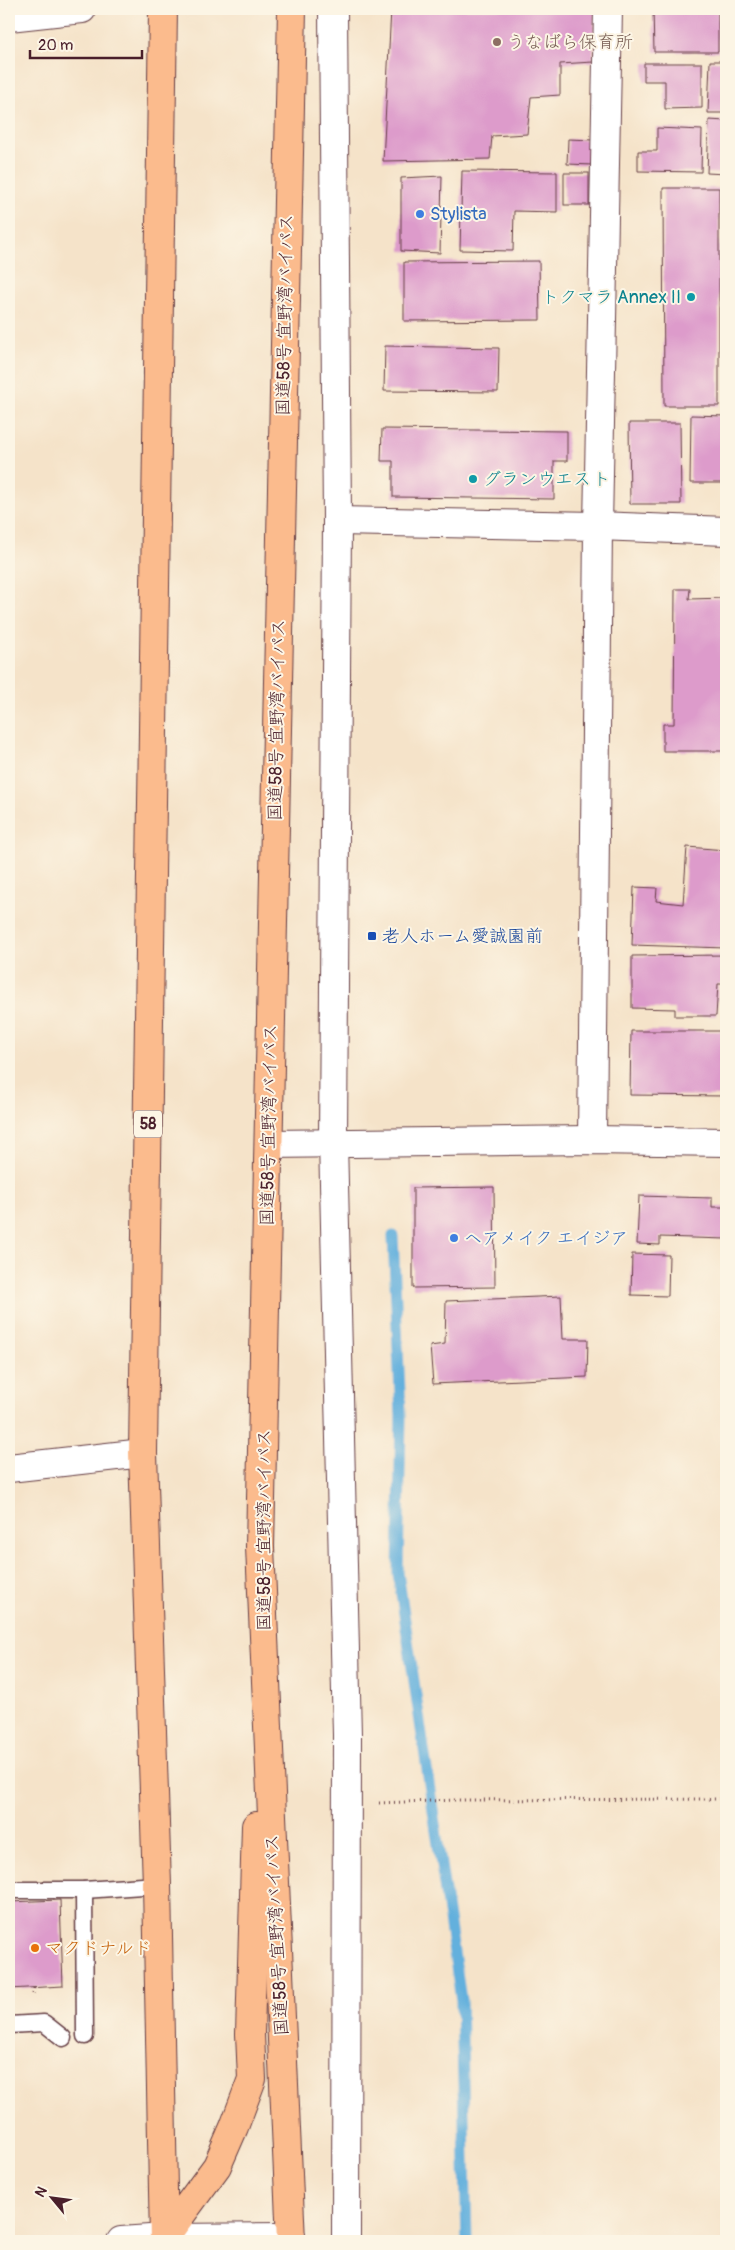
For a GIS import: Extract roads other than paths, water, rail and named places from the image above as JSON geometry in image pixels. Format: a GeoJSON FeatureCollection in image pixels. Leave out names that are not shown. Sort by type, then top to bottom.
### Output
{"type":"FeatureCollection","features":[{"type":"Feature","properties":{"kind":"highway","name":"58"},"geometry":{"type":"LineString","coordinates":[[163,9],[143,1453],[157,1885],[164,2240]]}},
{"type":"Feature","properties":{"kind":"highway","name":"国道58号 宜野湾バイパス"},"geometry":{"type":"LineString","coordinates":[[291,2239],[260,1548],[292,9]]}},
{"type":"Feature","properties":{"kind":"highway"},"geometry":{"type":"LineString","coordinates":[[164,2240],[216,2166],[234,2128],[252,2079],[250,2014],[256,1810],[261,1733],[260,1548]]}},
{"type":"Feature","properties":{"kind":"street"},"geometry":{"type":"LineString","coordinates":[[9,17],[82,9]]}},
{"type":"Feature","properties":{"kind":"street"},"geometry":{"type":"LineString","coordinates":[[333,9],[337,521],[333,1141],[347,1735],[346,2241]]}},
{"type":"Feature","properties":{"kind":"street"},"geometry":{"type":"LineString","coordinates":[[592,1140],[598,526],[608,9]]}},
{"type":"Feature","properties":{"kind":"street"},"geometry":{"type":"LineString","coordinates":[[337,521],[598,526],[726,531]]}},
{"type":"Feature","properties":{"kind":"street"},"geometry":{"type":"LineString","coordinates":[[269,1144],[333,1141],[592,1140],[726,1142]]}},
{"type":"Feature","properties":{"kind":"street"},"geometry":{"type":"LineString","coordinates":[[9,1468],[143,1453]]}},
{"type":"Feature","properties":{"kind":"street"},"geometry":{"type":"LineString","coordinates":[[121,2241],[291,2239]]}},
{"type":"Feature","properties":{"kind":"lane"},"geometry":{"type":"LineString","coordinates":[[9,1890],[84,1890],[157,1885]]}},
{"type":"Feature","properties":{"kind":"lane"},"geometry":{"type":"LineString","coordinates":[[84,1890],[85,2036]]}},
{"type":"Feature","properties":{"kind":"lane"},"geometry":{"type":"LineString","coordinates":[[9,2025],[44,2023],[63,2038]]}},
{"type":"Feature","properties":{"kind":"waterway"},"geometry":{"type":"LineString","coordinates":[[393,1236],[401,1415],[398,1573],[461,2000],[467,2241]]}},
{"type":"Feature","properties":{"kind":"place","name":"うなばら保育所"},"geometry":{"type":"Point","coordinates":[497,42]}},
{"type":"Feature","properties":{"kind":"place","name":"Stylista"},"geometry":{"type":"Point","coordinates":[420,214]}},
{"type":"Feature","properties":{"kind":"place","name":"トクマラ Annex II"},"geometry":{"type":"Point","coordinates":[691,297]}},
{"type":"Feature","properties":{"kind":"place","name":"グランウエスト"},"geometry":{"type":"Point","coordinates":[473,479]}},
{"type":"Feature","properties":{"kind":"place","name":"老人ホーム愛誠園前"},"geometry":{"type":"Point","coordinates":[372,936]}},
{"type":"Feature","properties":{"kind":"place","name":"ヘアメイク エイジア"},"geometry":{"type":"Point","coordinates":[454,1238]}},
{"type":"Feature","properties":{"kind":"place","name":"マクドナルド"},"geometry":{"type":"Point","coordinates":[35,1948]}}]}
